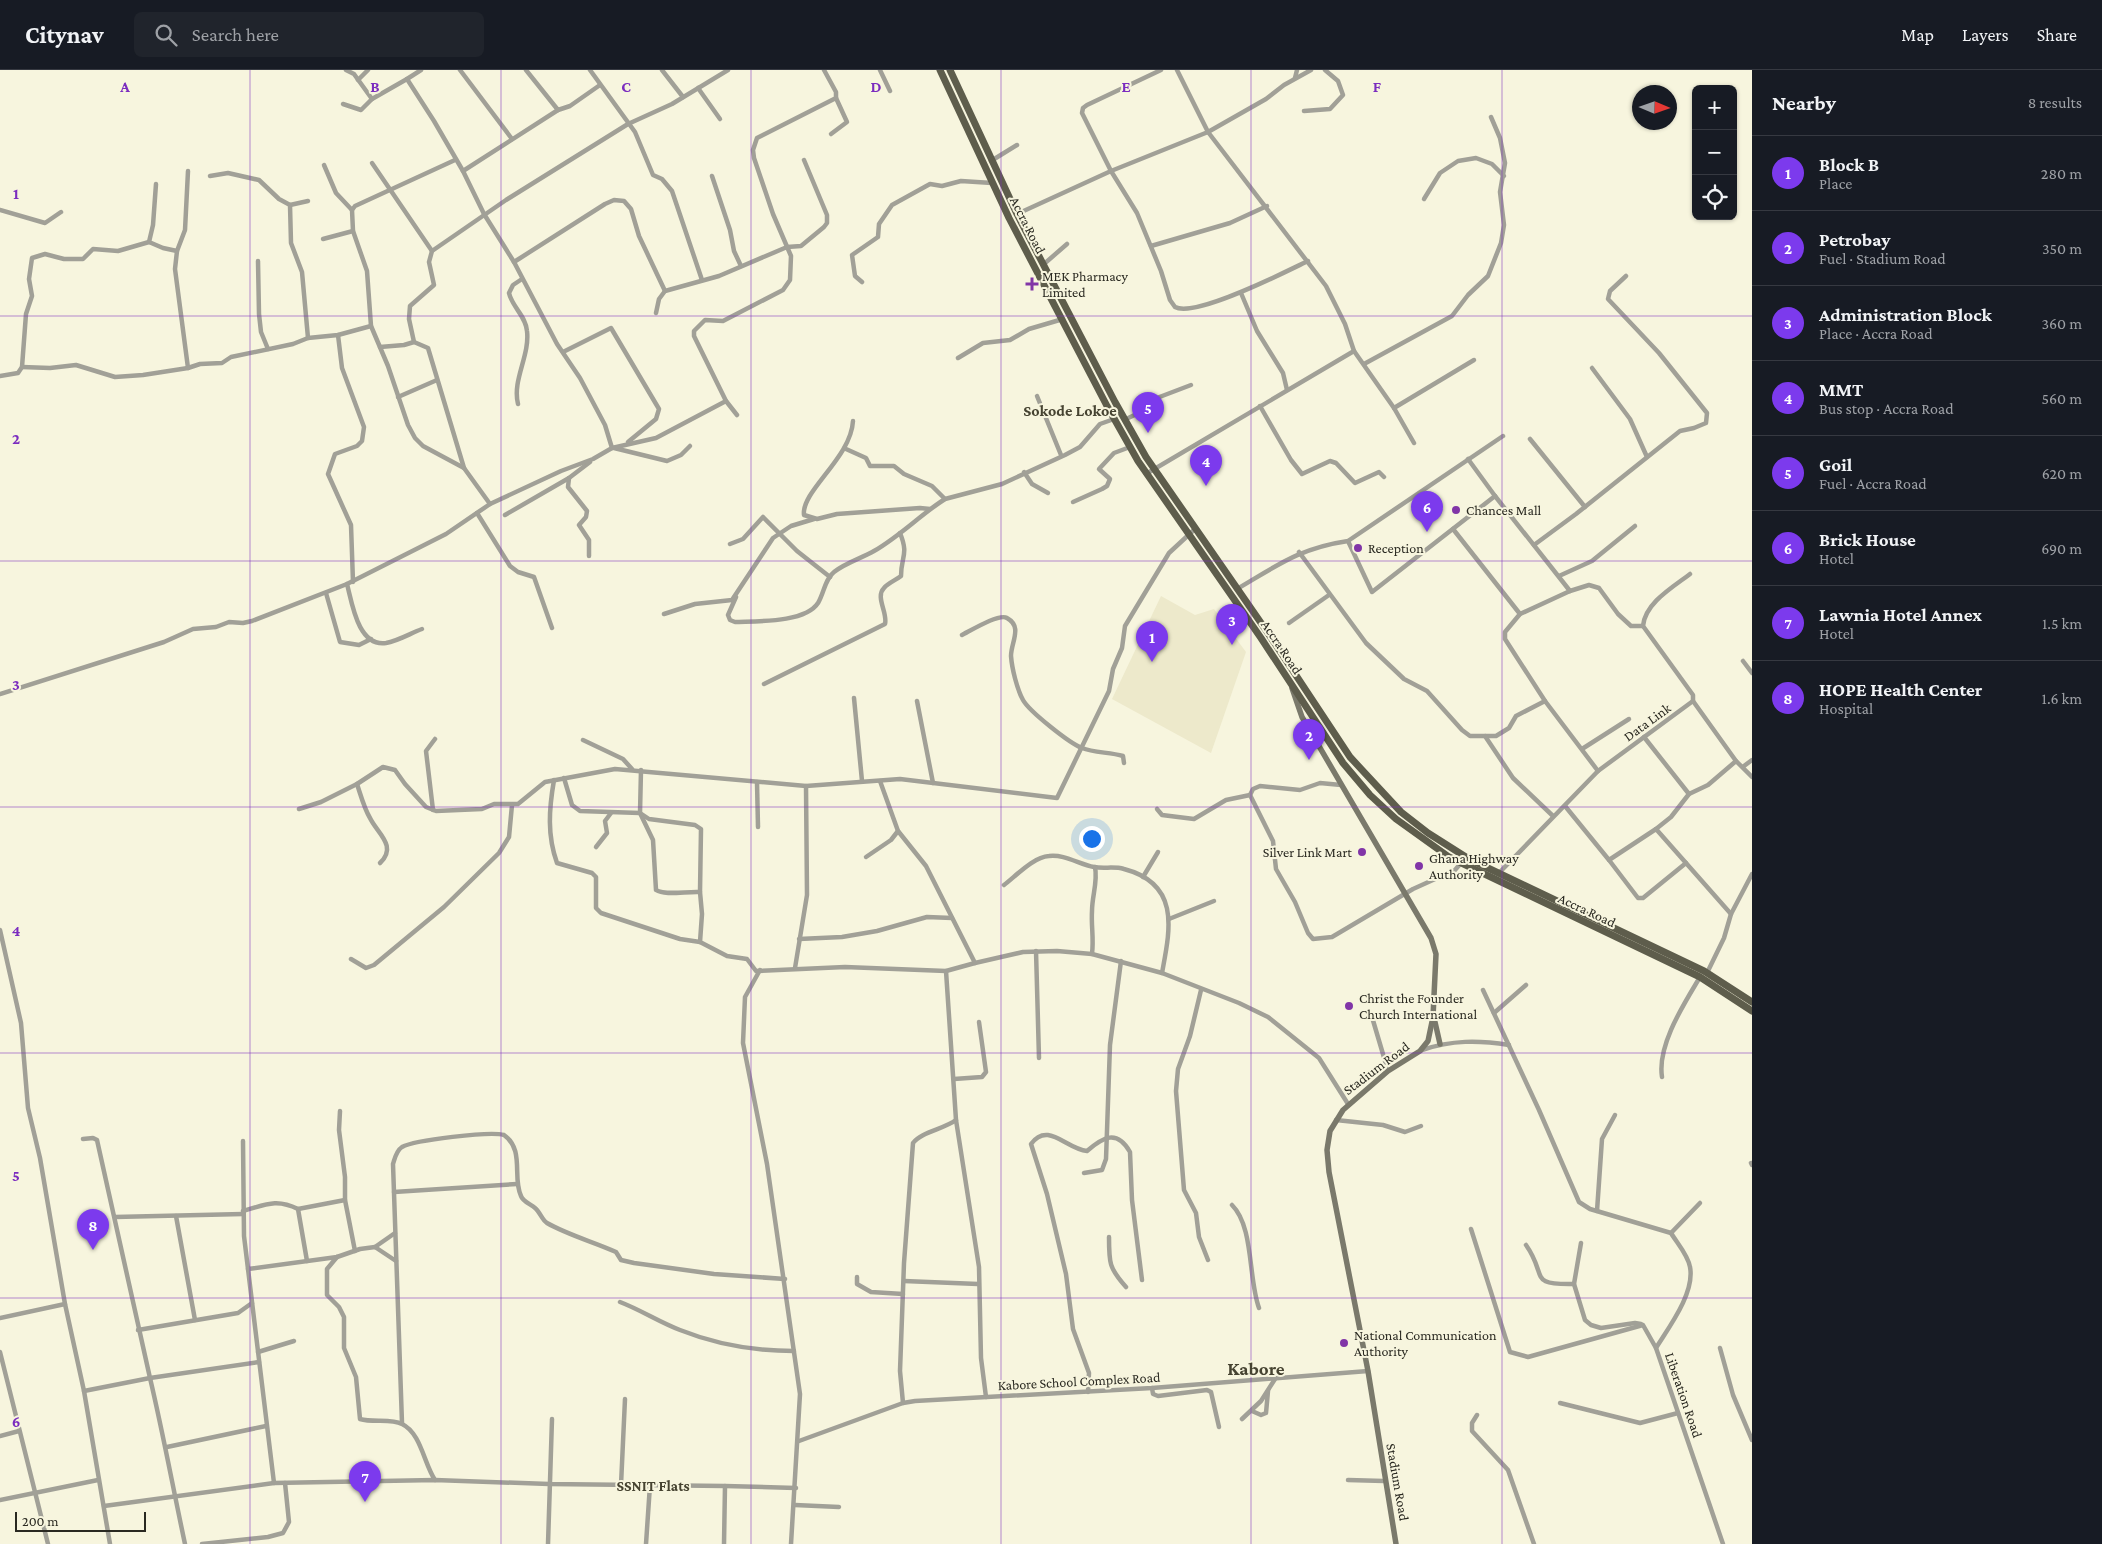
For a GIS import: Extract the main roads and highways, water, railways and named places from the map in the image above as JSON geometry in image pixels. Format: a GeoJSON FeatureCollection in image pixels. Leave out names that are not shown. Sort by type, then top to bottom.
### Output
{"type":"FeatureCollection","features":[{"type":"Feature","properties":{"kind":"main road","name":"Accra Road"},"geometry":{"type":"LineString","coordinates":[[940,70],[992,183],[1114,419],[1146,474],[1291,684],[1343,763],[1370,795],[1423,840],[1460,863],[1704,975],[1752,1011]]}},
{"type":"Feature","properties":{"kind":"main road","name":"Accra Road"},"geometry":{"type":"LineString","coordinates":[[950,70],[1017,214],[1125,420],[1154,469],[1238,589],[1350,757],[1401,812],[1428,833],[1497,875],[1704,975],[1752,1002]]}},
{"type":"Feature","properties":{"kind":"main road"},"geometry":{"type":"LineString","coordinates":[[1291,684],[1297,704],[1309,729]]}},
{"type":"Feature","properties":{"kind":"main road","name":"Stadium Road"},"geometry":{"type":"LineString","coordinates":[[1310,697],[1308,710],[1309,729],[1404,895],[1431,938],[1436,954],[1434,1017],[1430,1035],[1420,1050],[1388,1071],[1348,1104],[1330,1131],[1327,1150],[1329,1172],[1368,1371],[1384,1481],[1396,1544]]}},
{"type":"Feature","properties":{"kind":"main road"},"geometry":{"type":"LineString","coordinates":[[1434,1017],[1440,1044]]}},
{"type":"Feature","properties":{"kind":"place","name":"MEK Pharmacy Limited"},"geometry":{"type":"Point","coordinates":[1032,284]}},
{"type":"Feature","properties":{"kind":"place","name":"Goil"},"geometry":{"type":"Point","coordinates":[1148,433]}},
{"type":"Feature","properties":{"kind":"place","name":"MMT"},"geometry":{"type":"Point","coordinates":[1206,486]}},
{"type":"Feature","properties":{"kind":"place","name":"Chances Mall"},"geometry":{"type":"Point","coordinates":[1456,510]}},
{"type":"Feature","properties":{"kind":"place","name":"Brick House"},"geometry":{"type":"Point","coordinates":[1427,532]}},
{"type":"Feature","properties":{"kind":"place","name":"Reception"},"geometry":{"type":"Point","coordinates":[1358,548]}},
{"type":"Feature","properties":{"kind":"place","name":"Administration Block"},"geometry":{"type":"Point","coordinates":[1232,645]}},
{"type":"Feature","properties":{"kind":"place","name":"Block B"},"geometry":{"type":"Point","coordinates":[1152,662]}},
{"type":"Feature","properties":{"kind":"place","name":"Petrobay"},"geometry":{"type":"Point","coordinates":[1309,760]}},
{"type":"Feature","properties":{"kind":"place","name":"Silver Link Mart"},"geometry":{"type":"Point","coordinates":[1362,852]}},
{"type":"Feature","properties":{"kind":"place","name":"Ghana Highway Authority"},"geometry":{"type":"Point","coordinates":[1419,866]}},
{"type":"Feature","properties":{"kind":"place","name":"Christ the Founder Church International"},"geometry":{"type":"Point","coordinates":[1349,1006]}},
{"type":"Feature","properties":{"kind":"place","name":"HOPE Health Center"},"geometry":{"type":"Point","coordinates":[93,1250]}},
{"type":"Feature","properties":{"kind":"place","name":"National Communication Authority"},"geometry":{"type":"Point","coordinates":[1344,1343]}},
{"type":"Feature","properties":{"kind":"place","name":"Lawnia Hotel Annex"},"geometry":{"type":"Point","coordinates":[365,1502]}},
{"type":"Feature","properties":{"kind":"district","name":"Sokode Lokoe"},"geometry":{"type":"Point","coordinates":[1070,410]}},
{"type":"Feature","properties":{"kind":"district","name":"Kabore"},"geometry":{"type":"Point","coordinates":[1256,1368]}},
{"type":"Feature","properties":{"kind":"district","name":"SSNIT Flats"},"geometry":{"type":"Point","coordinates":[653,1486]}}]}
